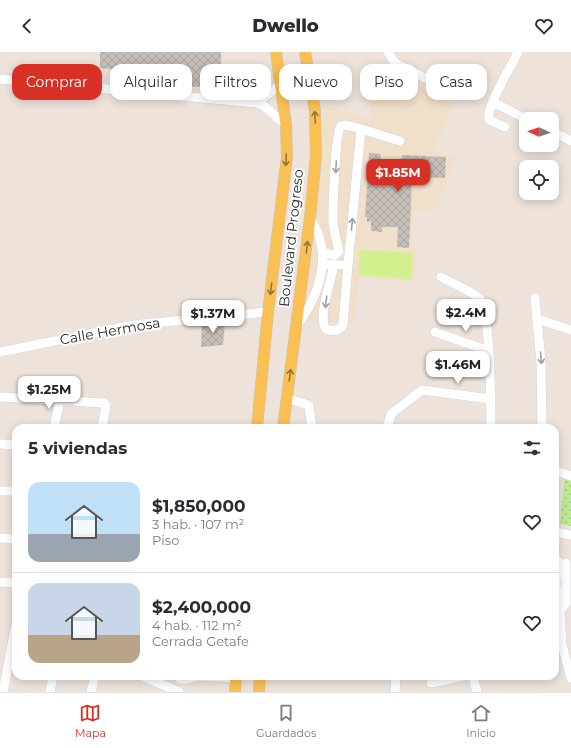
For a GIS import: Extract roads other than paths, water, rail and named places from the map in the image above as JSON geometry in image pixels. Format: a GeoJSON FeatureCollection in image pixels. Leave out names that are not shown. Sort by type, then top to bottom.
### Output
{"type":"FeatureCollection","features":[{"type":"Feature","properties":{"kind":"main road","name":"Boulevard Progreso"},"geometry":{"type":"LineString","coordinates":[[276,52],[279,71]]}},
{"type":"Feature","properties":{"kind":"main road","name":"Boulevard Progreso"},"geometry":{"type":"LineString","coordinates":[[284,424],[310,218],[316,132],[315,110],[305,52]]}},
{"type":"Feature","properties":{"kind":"main road","name":"Boulevard Progreso"},"geometry":{"type":"LineString","coordinates":[[256,424],[268,312],[285,185],[287,157],[286,125],[283,100]]}},
{"type":"Feature","properties":{"kind":"main road"},"geometry":{"type":"LineString","coordinates":[[235,692],[236,680]]}},
{"type":"Feature","properties":{"kind":"main road"},"geometry":{"type":"LineString","coordinates":[[260,680],[261,692]]}},
{"type":"Feature","properties":{"kind":"street"},"geometry":{"type":"LineString","coordinates":[[388,52],[395,63],[426,78]]}},
{"type":"Feature","properties":{"kind":"street"},"geometry":{"type":"LineString","coordinates":[[505,127],[489,120],[488,114],[518,52]]}},
{"type":"Feature","properties":{"kind":"street"},"geometry":{"type":"LineString","coordinates":[[0,80],[257,104],[264,106],[286,125]]}},
{"type":"Feature","properties":{"kind":"street"},"geometry":{"type":"LineString","coordinates":[[257,104],[279,86]]}},
{"type":"Feature","properties":{"kind":"street"},"geometry":{"type":"LineString","coordinates":[[493,102],[519,115]]}},
{"type":"Feature","properties":{"kind":"street"},"geometry":{"type":"LineString","coordinates":[[323,253],[335,255],[339,251],[333,220],[338,131],[341,126],[346,125],[400,141]]}},
{"type":"Feature","properties":{"kind":"street"},"geometry":{"type":"LineString","coordinates":[[334,264],[331,282],[326,297],[324,324],[328,330],[335,331],[343,325],[361,129]]}},
{"type":"Feature","properties":{"kind":"street"},"geometry":{"type":"LineString","coordinates":[[559,134],[571,140]]}},
{"type":"Feature","properties":{"kind":"street"},"geometry":{"type":"LineString","coordinates":[[296,325],[308,310],[316,295],[322,264],[323,253],[320,234],[310,218]]}},
{"type":"Feature","properties":{"kind":"street"},"geometry":{"type":"LineString","coordinates":[[322,264],[348,265]]}},
{"type":"Feature","properties":{"kind":"street"},"geometry":{"type":"LineString","coordinates":[[441,277],[478,297],[483,305],[489,351],[491,424]]}},
{"type":"Feature","properties":{"kind":"street"},"geometry":{"type":"LineString","coordinates":[[331,282],[347,283]]}},
{"type":"Feature","properties":{"kind":"street"},"geometry":{"type":"LineString","coordinates":[[535,298],[541,362],[542,424]]}},
{"type":"Feature","properties":{"kind":"street","name":"Calle Hermosa"},"geometry":{"type":"LineString","coordinates":[[0,352],[133,324],[268,312]]}},
{"type":"Feature","properties":{"kind":"street"},"geometry":{"type":"LineString","coordinates":[[537,320],[571,330]]}},
{"type":"Feature","properties":{"kind":"street"},"geometry":{"type":"LineString","coordinates":[[435,332],[489,351]]}},
{"type":"Feature","properties":{"kind":"street"},"geometry":{"type":"LineString","coordinates":[[388,424],[391,414],[422,390],[491,399]]}},
{"type":"Feature","properties":{"kind":"street"},"geometry":{"type":"LineString","coordinates":[[0,397],[104,403],[106,406],[103,424]]}},
{"type":"Feature","properties":{"kind":"street"},"geometry":{"type":"LineString","coordinates":[[287,399],[309,406],[311,424]]}},
{"type":"Feature","properties":{"kind":"street"},"geometry":{"type":"LineString","coordinates":[[55,424],[60,400]]}},
{"type":"Feature","properties":{"kind":"street"},"geometry":{"type":"LineString","coordinates":[[0,444],[12,445]]}},
{"type":"Feature","properties":{"kind":"street"},"geometry":{"type":"LineString","coordinates":[[559,472],[571,476]]}},
{"type":"Feature","properties":{"kind":"street"},"geometry":{"type":"LineString","coordinates":[[0,491],[12,492]]}},
{"type":"Feature","properties":{"kind":"street"},"geometry":{"type":"LineString","coordinates":[[559,532],[571,534]]}},
{"type":"Feature","properties":{"kind":"street"},"geometry":{"type":"LineString","coordinates":[[0,538],[12,539]]}},
{"type":"Feature","properties":{"kind":"street"},"geometry":{"type":"LineString","coordinates":[[562,562],[564,605],[559,645],[571,678]]}},
{"type":"Feature","properties":{"kind":"street"},"geometry":{"type":"LineString","coordinates":[[0,582],[12,583]]}},
{"type":"Feature","properties":{"kind":"street"},"geometry":{"type":"LineString","coordinates":[[3,692],[12,645]]}},
{"type":"Feature","properties":{"kind":"street"},"geometry":{"type":"LineString","coordinates":[[50,692],[52,680]]}},
{"type":"Feature","properties":{"kind":"street"},"geometry":{"type":"LineString","coordinates":[[91,692],[94,680]]}},
{"type":"Feature","properties":{"kind":"street"},"geometry":{"type":"LineString","coordinates":[[152,680],[180,692],[180,680]]}},
{"type":"Feature","properties":{"kind":"street"},"geometry":{"type":"LineString","coordinates":[[395,692],[396,680]]}},
{"type":"Feature","properties":{"kind":"street"},"geometry":{"type":"LineString","coordinates":[[431,683],[445,680]]}},
{"type":"Feature","properties":{"kind":"street"},"geometry":{"type":"LineString","coordinates":[[474,680],[477,692]]}}]}
